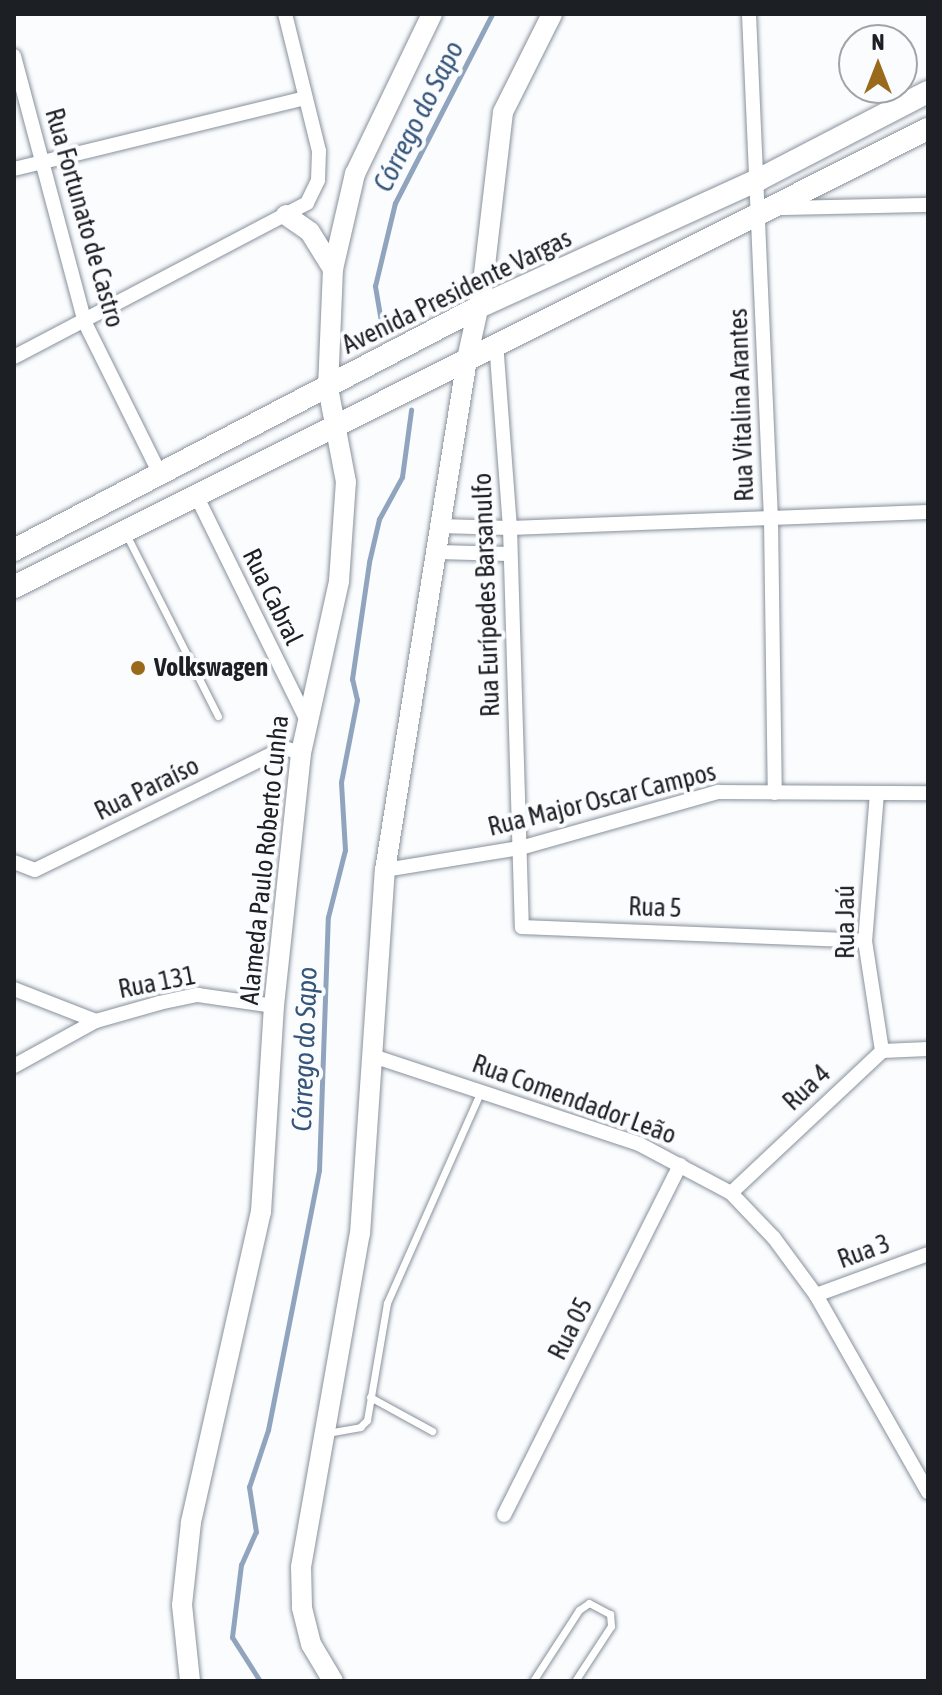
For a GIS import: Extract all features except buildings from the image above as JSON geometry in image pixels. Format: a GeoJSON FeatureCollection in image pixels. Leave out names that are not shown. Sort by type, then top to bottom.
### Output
{"type":"FeatureCollection","features":[{"type":"Feature","properties":{"kind":"main road","name":"Avenida Presidente Vargas"},"geometry":{"type":"LineString","coordinates":[[14,550],[161,476],[479,307],[758,180],[928,92]]}},
{"type":"Feature","properties":{"kind":"main road"},"geometry":{"type":"LineString","coordinates":[[14,587],[496,342],[928,129]]}},
{"type":"Feature","properties":{"kind":"street"},"geometry":{"type":"LineString","coordinates":[[14,357],[85,323],[307,203],[318,180],[319,151],[285,14]]}},
{"type":"Feature","properties":{"kind":"street","name":"Alameda Paulo Roberto Cunha"},"geometry":{"type":"LineString","coordinates":[[190,1681],[182,1605],[191,1522],[261,1212],[274,1006],[301,753],[306,719],[339,581],[346,482],[339,423],[328,388],[333,269],[355,174],[432,14]]}},
{"type":"Feature","properties":{"kind":"street"},"geometry":{"type":"LineString","coordinates":[[333,1681],[311,1644],[302,1607],[301,1567],[360,1234],[385,870],[439,526],[467,359],[479,307],[503,112],[552,14]]}},
{"type":"Feature","properties":{"kind":"street","name":"Rua Vitalina Arantes"},"geometry":{"type":"LineString","coordinates":[[749,14],[758,180],[764,211],[775,793]]}},
{"type":"Feature","properties":{"kind":"street","name":"Rua Fortunato de Castro"},"geometry":{"type":"LineString","coordinates":[[14,56],[85,323],[161,476]]}},
{"type":"Feature","properties":{"kind":"street"},"geometry":{"type":"LineString","coordinates":[[14,169],[305,98]]}},
{"type":"Feature","properties":{"kind":"street"},"geometry":{"type":"LineString","coordinates":[[764,211],[928,205]]}},
{"type":"Feature","properties":{"kind":"street"},"geometry":{"type":"LineString","coordinates":[[286,215],[310,232],[333,269]]}},
{"type":"Feature","properties":{"kind":"street","name":"Rua Eurípedes Barsanulfo"},"geometry":{"type":"LineString","coordinates":[[496,342],[510,528],[520,848]]}},
{"type":"Feature","properties":{"kind":"street","name":"Rua Cabral"},"geometry":{"type":"LineString","coordinates":[[196,495],[306,719]]}},
{"type":"Feature","properties":{"kind":"street"},"geometry":{"type":"LineString","coordinates":[[439,526],[510,528],[928,512]]}},
{"type":"Feature","properties":{"kind":"street"},"geometry":{"type":"LineString","coordinates":[[437,552],[510,554]]}},
{"type":"Feature","properties":{"kind":"street","name":"Rua Paraíso"},"geometry":{"type":"LineString","coordinates":[[14,862],[35,870],[284,748],[301,753]]}},
{"type":"Feature","properties":{"kind":"street","name":"Rua Major Oscar Campos"},"geometry":{"type":"LineString","coordinates":[[385,870],[520,848],[718,792],[928,793]]}},
{"type":"Feature","properties":{"kind":"street","name":"Rua Jaú"},"geometry":{"type":"LineString","coordinates":[[877,793],[865,941],[882,1051]]}},
{"type":"Feature","properties":{"kind":"street","name":"Rua 5"},"geometry":{"type":"LineString","coordinates":[[520,848],[522,927],[865,941]]}},
{"type":"Feature","properties":{"kind":"street","name":"Rua 131"},"geometry":{"type":"LineString","coordinates":[[14,989],[96,1021]]}},
{"type":"Feature","properties":{"kind":"street","name":"Rua 131"},"geometry":{"type":"LineString","coordinates":[[14,1066],[96,1021],[198,995],[274,1006]]}},
{"type":"Feature","properties":{"kind":"street"},"geometry":{"type":"LineString","coordinates":[[882,1051],[928,1049]]}},
{"type":"Feature","properties":{"kind":"street","name":"Rua 4"},"geometry":{"type":"LineString","coordinates":[[731,1193],[882,1051]]}},
{"type":"Feature","properties":{"kind":"street","name":"Rua Comendador Leão"},"geometry":{"type":"LineString","coordinates":[[373,1056],[639,1144],[731,1193],[774,1238],[816,1295],[928,1492]]}},
{"type":"Feature","properties":{"kind":"street","name":"Rua 05"},"geometry":{"type":"LineString","coordinates":[[504,1515],[680,1165]]}},
{"type":"Feature","properties":{"kind":"street","name":"Rua 3"},"geometry":{"type":"LineString","coordinates":[[816,1295],[928,1254]]}},
{"type":"Feature","properties":{"kind":"lane"},"geometry":{"type":"LineString","coordinates":[[125,532],[218,716]]}},
{"type":"Feature","properties":{"kind":"lane"},"geometry":{"type":"LineString","coordinates":[[325,1433],[360,1427],[370,1413],[370,1397],[387,1303],[481,1091]]}},
{"type":"Feature","properties":{"kind":"lane"},"geometry":{"type":"LineString","coordinates":[[370,1397],[432,1431]]}},
{"type":"Feature","properties":{"kind":"lane"},"geometry":{"type":"LineString","coordinates":[[533,1681],[579,1610],[589,1603],[610,1614],[611,1626],[575,1681]]}},
{"type":"Feature","properties":{"kind":"waterway","name":"Córrego do Sapo"},"geometry":{"type":"LineString","coordinates":[[383,333],[375,286],[395,203],[492,14]]}},
{"type":"Feature","properties":{"kind":"waterway","name":"Córrego do Sapo"},"geometry":{"type":"LineString","coordinates":[[260,1681],[232,1637],[241,1565],[256,1532],[249,1487],[268,1430],[319,1170],[328,917],[345,850],[341,782],[357,700],[352,679],[369,562],[379,519],[402,477],[411,410]]}},
{"type":"Feature","properties":{"kind":"place","name":"Volkswagen"},"geometry":{"type":"Point","coordinates":[138,668]}}]}
